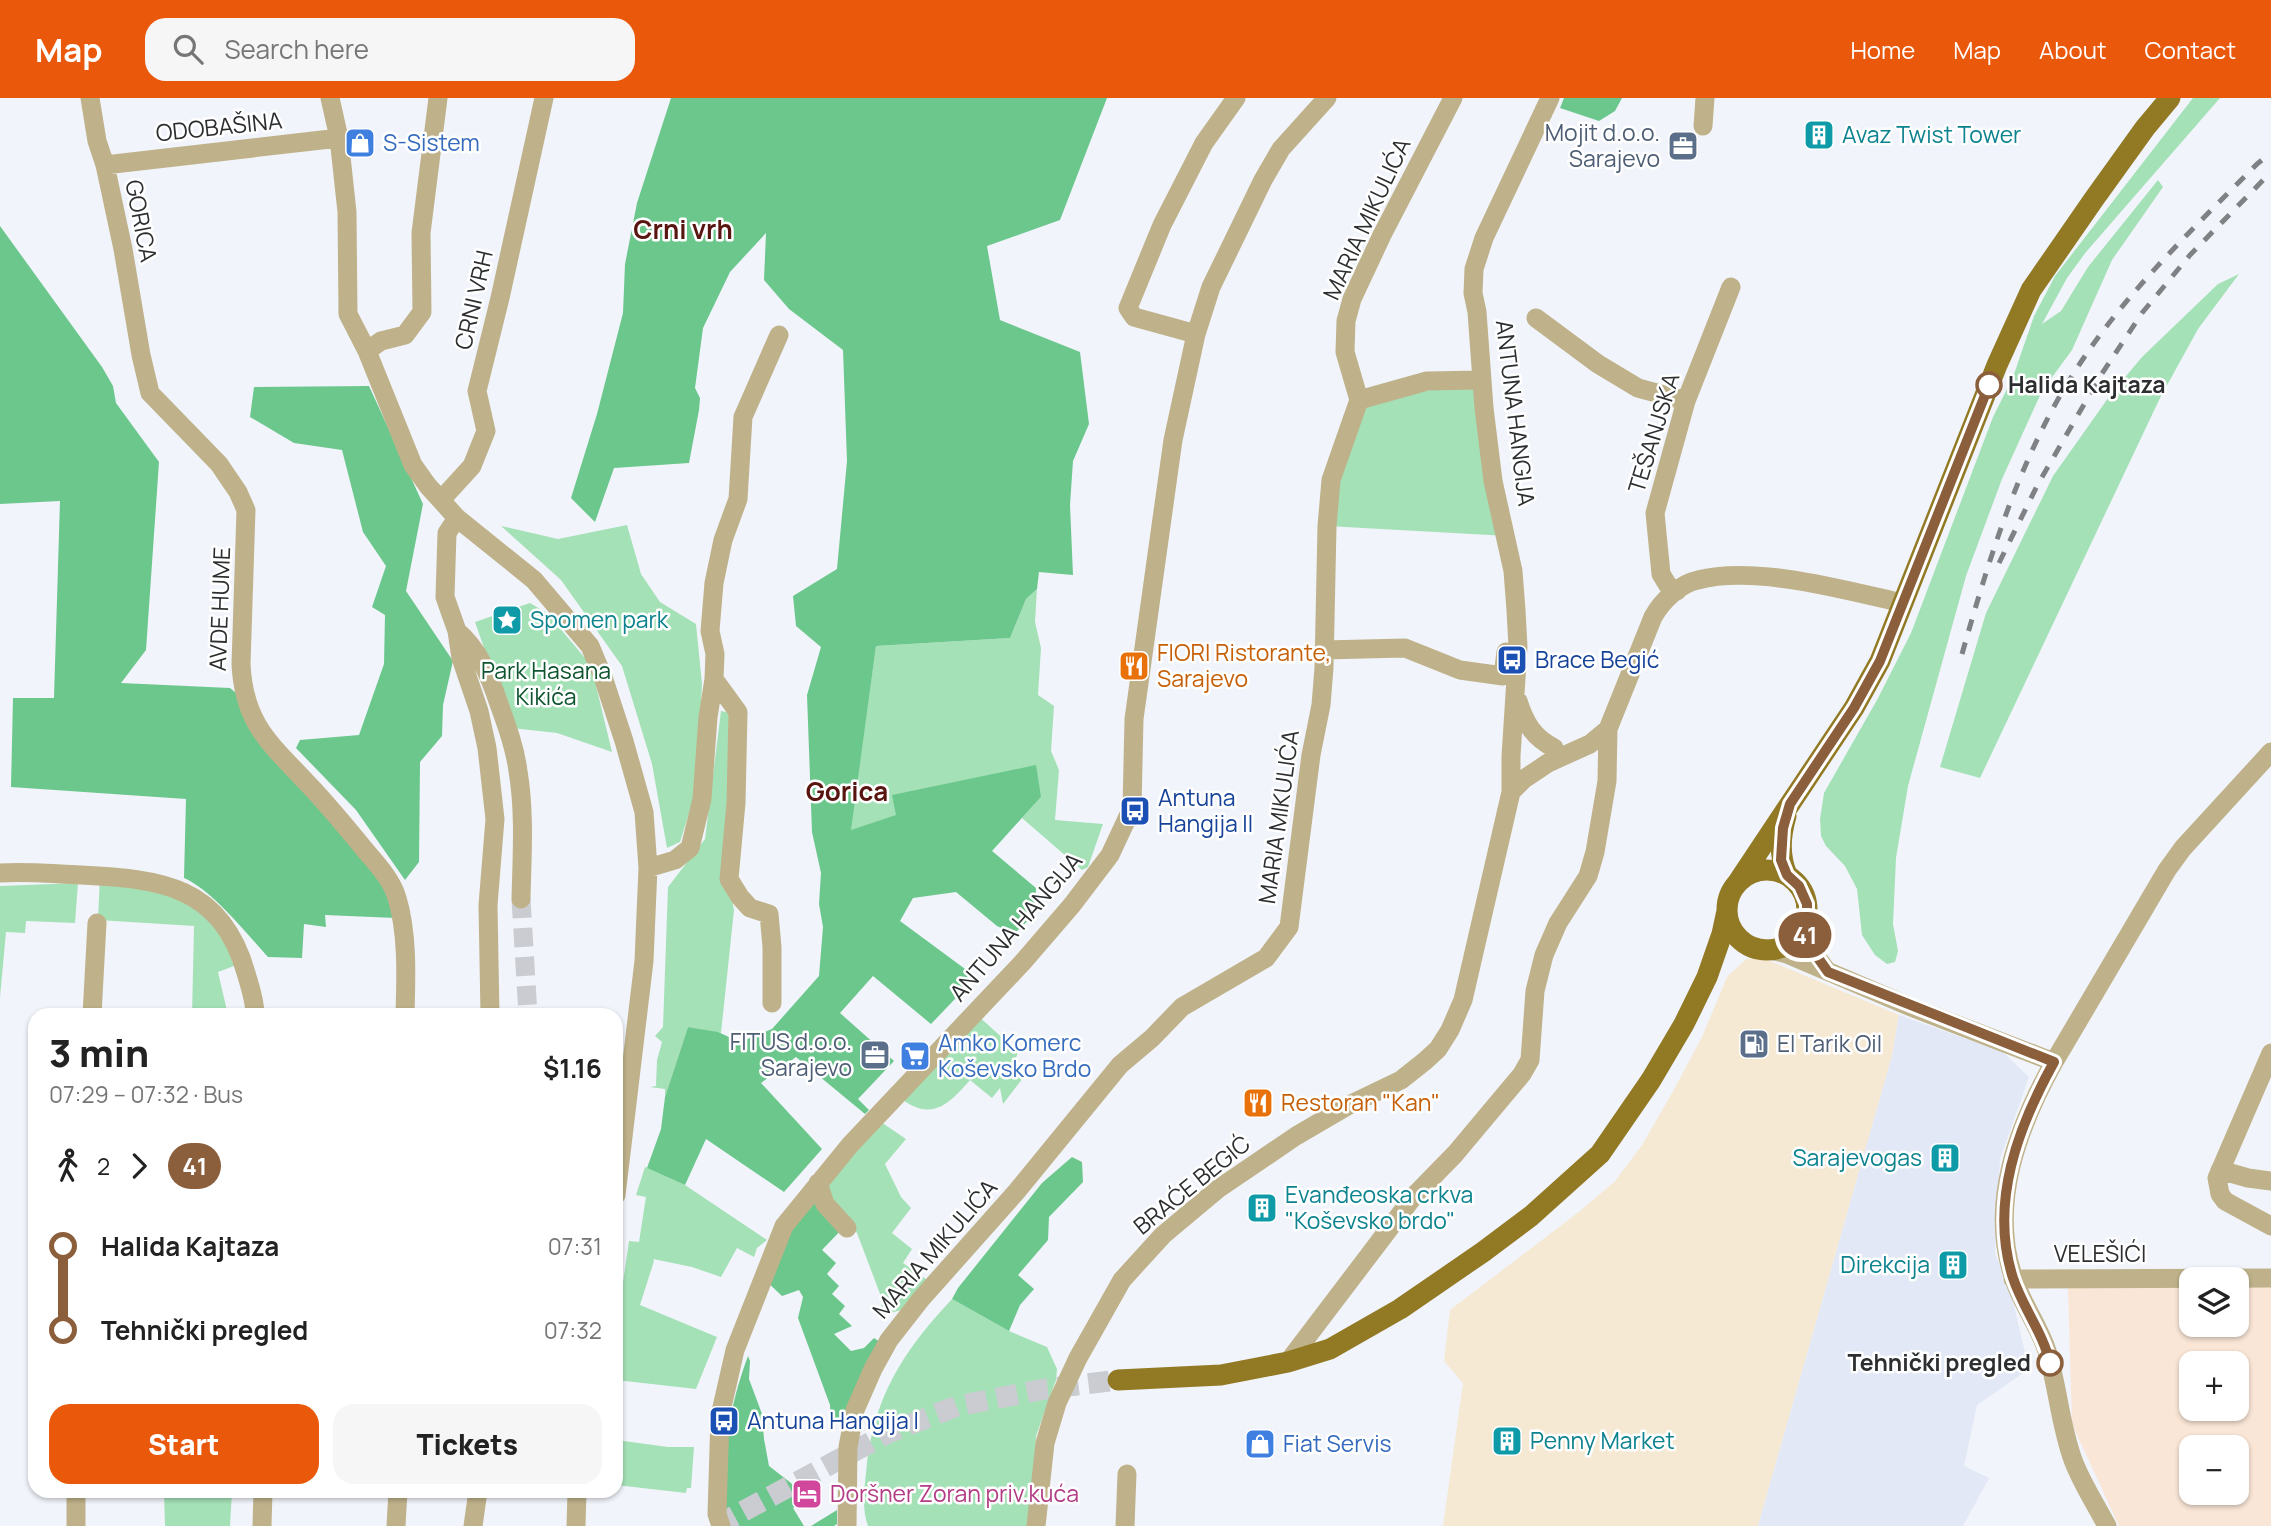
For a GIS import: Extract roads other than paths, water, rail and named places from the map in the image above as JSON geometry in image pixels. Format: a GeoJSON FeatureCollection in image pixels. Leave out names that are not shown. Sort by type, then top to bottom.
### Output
{"type":"FeatureCollection","features":[{"type":"Feature","properties":{"kind":"main road"},"geometry":{"type":"LineString","coordinates":[[1118,1380],[1221,1375],[1289,1362],[1330,1349],[1400,1309],[1531,1216],[1590,1163],[1627,1118],[1684,1024],[1707,977],[1722,934],[1730,896],[1736,885],[1854,708],[1880,661],[1997,365],[2031,290],[2094,199],[2171,98]]}},
{"type":"Feature","properties":{"kind":"main road"},"geometry":{"type":"LineString","coordinates":[[1787,875],[1781,860],[1781,844],[1790,804]]}},
{"type":"Feature","properties":{"kind":"main road"},"geometry":{"type":"LineString","coordinates":[[1707,977],[1723,961],[1760,948],[1784,946],[1798,935],[1807,916],[1807,904],[1799,886],[1787,875],[1772,870],[1755,872],[1736,885]]}},
{"type":"Feature","properties":{"kind":"main road"},"geometry":{"type":"LineString","coordinates":[[1727,911],[1735,933],[1760,948]]}},
{"type":"Feature","properties":{"kind":"street","name":"GORICA"},"geometry":{"type":"LineString","coordinates":[[90,98],[97,141],[105,165],[123,249],[141,355]]}},
{"type":"Feature","properties":{"kind":"street"},"geometry":{"type":"LineString","coordinates":[[367,351],[381,341],[405,335],[422,312],[421,233],[438,98]]}},
{"type":"Feature","properties":{"kind":"street","name":"CRNI VRH"},"geometry":{"type":"LineString","coordinates":[[441,500],[472,466],[486,431],[477,391],[544,98]]}},
{"type":"Feature","properties":{"kind":"street"},"geometry":{"type":"LineString","coordinates":[[1196,334],[1134,317],[1128,307],[1162,225],[1204,143],[1236,98]]}},
{"type":"Feature","properties":{"kind":"street","name":"ANTUNA HANGIJA"},"geometry":{"type":"LineString","coordinates":[[721,1526],[717,1514],[720,1416],[735,1350],[783,1226],[896,1094],[1022,963],[1072,905],[1110,855],[1132,808],[1134,719],[1173,440],[1196,334],[1211,287],[1263,180],[1281,149],[1327,98]]}},
{"type":"Feature","properties":{"kind":"street","name":"MARIA MIKULIĆA"},"geometry":{"type":"LineString","coordinates":[[847,1526],[849,1447],[855,1410],[889,1340],[963,1249],[1017,1191],[1120,1065],[1152,1038],[1182,1007],[1266,958],[1289,926],[1311,755],[1321,705],[1327,517],[1331,480],[1359,400],[1345,352],[1346,321],[1352,299],[1382,235],[1453,98]]}},
{"type":"Feature","properties":{"kind":"street","name":"ANTUNA HANGIJA"},"geometry":{"type":"LineString","coordinates":[[1511,792],[1518,647],[1513,571],[1493,481],[1473,293],[1475,269],[1484,238],[1550,98]]}},
{"type":"Feature","properties":{"kind":"street"},"geometry":{"type":"LineString","coordinates":[[1703,126],[1705,98]]}},
{"type":"Feature","properties":{"kind":"street"},"geometry":{"type":"LineString","coordinates":[[333,104],[347,212],[348,314],[367,351],[413,465],[457,518],[534,580],[590,646],[624,741],[644,812],[648,869],[644,961],[623,1136]]}},
{"type":"Feature","properties":{"kind":"street","name":"ODOBAŠINA"},"geometry":{"type":"LineString","coordinates":[[105,165],[338,138]]}},
{"type":"Feature","properties":{"kind":"street","name":"TEŠANJSKA"},"geometry":{"type":"LineString","coordinates":[[1677,591],[1669,587],[1661,574],[1656,513],[1686,401],[1731,287]]}},
{"type":"Feature","properties":{"kind":"street"},"geometry":{"type":"LineString","coordinates":[[1536,318],[1598,364],[1638,388],[1686,401]]}},
{"type":"Feature","properties":{"kind":"street"},"geometry":{"type":"LineString","coordinates":[[648,869],[675,860],[690,848],[702,799],[708,717],[714,679],[715,654],[710,631],[714,583],[723,540],[738,499],[743,417],[779,335]]}},
{"type":"Feature","properties":{"kind":"street","name":"AVDE HUME"},"geometry":{"type":"LineString","coordinates":[[141,355],[150,393],[219,464],[238,492],[246,510],[242,689],[248,706],[275,751],[333,811],[387,878],[397,896],[404,947],[405,1008]]}},
{"type":"Feature","properties":{"kind":"street"},"geometry":{"type":"LineString","coordinates":[[1359,400],[1427,381],[1481,380]]}},
{"type":"Feature","properties":{"kind":"street"},"geometry":{"type":"LineString","coordinates":[[457,518],[447,533],[446,597],[457,631],[461,658],[479,711],[493,789],[494,842],[488,905],[490,1008]]}},
{"type":"Feature","properties":{"kind":"street"},"geometry":{"type":"LineString","coordinates":[[1324,650],[1405,648],[1460,670],[1503,676],[1510,626],[1513,571]]}},
{"type":"Feature","properties":{"kind":"street"},"geometry":{"type":"LineString","coordinates":[[1289,1362],[1414,1196],[1455,1154],[1522,1074],[1530,1060],[1535,991],[1545,955],[1558,923],[1588,876],[1595,852],[1607,781],[1608,729],[1660,604],[1695,580],[1720,576],[1759,577],[1839,589],[1902,603]]}},
{"type":"Feature","properties":{"kind":"street"},"geometry":{"type":"LineString","coordinates":[[457,631],[475,649],[494,689],[518,769],[523,812],[521,899]]}},
{"type":"Feature","properties":{"kind":"street"},"geometry":{"type":"LineString","coordinates":[[714,679],[738,712],[736,803],[729,879],[750,908],[769,914],[772,1003]]}},
{"type":"Feature","properties":{"kind":"street"},"geometry":{"type":"LineString","coordinates":[[1515,692],[1525,721],[1533,733],[1554,748]]}},
{"type":"Feature","properties":{"kind":"street"},"geometry":{"type":"LineString","coordinates":[[1511,792],[1548,762],[1580,750],[1608,729]]}},
{"type":"Feature","properties":{"kind":"street"},"geometry":{"type":"LineString","coordinates":[[1511,756],[1554,748],[1580,750]]}},
{"type":"Feature","properties":{"kind":"street"},"geometry":{"type":"LineString","coordinates":[[2107,1526],[2073,1460],[2047,1350],[2013,1279],[2004,1212],[2006,1186],[2020,1135],[2054,1062],[2168,870],[2183,848],[2271,752]]}},
{"type":"Feature","properties":{"kind":"street","name":"BRAĆE BEGIĆ"},"geometry":{"type":"LineString","coordinates":[[1036,1526],[1045,1443],[1057,1403],[1074,1365],[1122,1280],[1163,1235],[1218,1189],[1296,1136],[1349,1105],[1401,1080],[1438,1049],[1463,1000],[1511,792]]}},
{"type":"Feature","properties":{"kind":"street"},"geometry":{"type":"LineString","coordinates":[[0,873],[141,879],[202,901],[224,925],[237,948],[255,1008]]}},
{"type":"Feature","properties":{"kind":"street"},"geometry":{"type":"LineString","coordinates":[[93,1008],[97,923]]}},
{"type":"Feature","properties":{"kind":"street"},"geometry":{"type":"LineString","coordinates":[[1803,928],[1811,948],[1828,972]]}},
{"type":"Feature","properties":{"kind":"street"},"geometry":{"type":"LineString","coordinates":[[1760,948],[1787,954],[2054,1062]]}},
{"type":"Feature","properties":{"kind":"street"},"geometry":{"type":"LineString","coordinates":[[2271,1053],[2262,1099],[2220,1170],[2217,1188],[2225,1200],[2271,1226]]}},
{"type":"Feature","properties":{"kind":"street"},"geometry":{"type":"LineString","coordinates":[[2220,1170],[2271,1181]]}},
{"type":"Feature","properties":{"kind":"street"},"geometry":{"type":"LineString","coordinates":[[818,1183],[825,1204],[847,1228]]}},
{"type":"Feature","properties":{"kind":"street","name":"VELEŠIĆI"},"geometry":{"type":"LineString","coordinates":[[2013,1279],[2271,1278]]}},
{"type":"Feature","properties":{"kind":"street"},"geometry":{"type":"LineString","coordinates":[[1125,1526],[1128,1474]]}},
{"type":"Feature","properties":{"kind":"street"},"geometry":{"type":"LineString","coordinates":[[76,1498],[76,1526]]}},
{"type":"Feature","properties":{"kind":"street"},"geometry":{"type":"LineString","coordinates":[[262,1526],[263,1498]]}},
{"type":"Feature","properties":{"kind":"street"},"geometry":{"type":"LineString","coordinates":[[396,1526],[398,1498]]}},
{"type":"Feature","properties":{"kind":"street"},"geometry":{"type":"LineString","coordinates":[[473,1526],[477,1498]]}},
{"type":"Feature","properties":{"kind":"street"},"geometry":{"type":"LineString","coordinates":[[576,1526],[577,1498]]}},
{"type":"Feature","properties":{"kind":"tunnel"},"geometry":{"type":"LineString","coordinates":[[521,899],[528,1008]]}},
{"type":"Feature","properties":{"kind":"tunnel"},"geometry":{"type":"LineString","coordinates":[[716,1526],[888,1433],[957,1406],[1045,1389],[1118,1380]]}},
{"type":"Feature","properties":{"kind":"railway"},"geometry":{"type":"LineString","coordinates":[[1962,654],[2011,501],[2026,464],[2062,393],[2122,306],[2211,210],[2271,153]]}},
{"type":"Feature","properties":{"kind":"railway"},"geometry":{"type":"LineString","coordinates":[[1999,563],[2038,484],[2101,375],[2142,313],[2190,255],[2271,172]]}},
{"type":"Feature","properties":{"kind":"place","name":"Avaz Twist Tower"},"geometry":{"type":"Point","coordinates":[1819,135]}},
{"type":"Feature","properties":{"kind":"place","name":"S-Sistem"},"geometry":{"type":"Point","coordinates":[360,143]}},
{"type":"Feature","properties":{"kind":"place","name":"Mojit d.o.o. Sarajevo"},"geometry":{"type":"Point","coordinates":[1683,146]}},
{"type":"Feature","properties":{"kind":"place","name":"Halida Kajtaza"},"geometry":{"type":"Point","coordinates":[1989,385]}},
{"type":"Feature","properties":{"kind":"place","name":"Spomen park"},"geometry":{"type":"Point","coordinates":[507,620]}},
{"type":"Feature","properties":{"kind":"place","name":"Brace Begić"},"geometry":{"type":"Point","coordinates":[1512,660]}},
{"type":"Feature","properties":{"kind":"place","name":"FIORI Ristorante, Sarajevo"},"geometry":{"type":"Point","coordinates":[1134,666]}},
{"type":"Feature","properties":{"kind":"place","name":"Antuna Hangija II"},"geometry":{"type":"Point","coordinates":[1135,811]}},
{"type":"Feature","properties":{"kind":"place","name":"El Tarik Oil"},"geometry":{"type":"Point","coordinates":[1754,1044]}},
{"type":"Feature","properties":{"kind":"place","name":"FITUS d.o.o. Sarajevo"},"geometry":{"type":"Point","coordinates":[875,1055]}},
{"type":"Feature","properties":{"kind":"place","name":"Amko Komerc Koševsko Brdo"},"geometry":{"type":"Point","coordinates":[915,1056]}},
{"type":"Feature","properties":{"kind":"place","name":"Restoran \"Kan\""},"geometry":{"type":"Point","coordinates":[1258,1103]}},
{"type":"Feature","properties":{"kind":"place","name":"Sarajevogas"},"geometry":{"type":"Point","coordinates":[1945,1158]}},
{"type":"Feature","properties":{"kind":"place","name":"Evanđeoska crkva \"Koševsko brdo\""},"geometry":{"type":"Point","coordinates":[1262,1208]}},
{"type":"Feature","properties":{"kind":"place","name":"Direkcija"},"geometry":{"type":"Point","coordinates":[1953,1265]}},
{"type":"Feature","properties":{"kind":"place","name":"Tehnički pregled"},"geometry":{"type":"Point","coordinates":[2050,1363]}},
{"type":"Feature","properties":{"kind":"place","name":"Antuna Hangija I"},"geometry":{"type":"Point","coordinates":[724,1421]}},
{"type":"Feature","properties":{"kind":"place","name":"Penny Market"},"geometry":{"type":"Point","coordinates":[1507,1441]}},
{"type":"Feature","properties":{"kind":"place","name":"Fiat Servis"},"geometry":{"type":"Point","coordinates":[1260,1444]}},
{"type":"Feature","properties":{"kind":"place","name":"Doršner Zoran priv.kuća"},"geometry":{"type":"Point","coordinates":[807,1494]}},
{"type":"Feature","properties":{"kind":"district","name":"Crni vrh"},"geometry":{"type":"Point","coordinates":[683,230]}},
{"type":"Feature","properties":{"kind":"district","name":"Gorica"},"geometry":{"type":"Point","coordinates":[847,792]}},
{"type":"Feature","properties":{"kind":"park label","name":"Park Hasana Kikića"},"geometry":{"type":"Point","coordinates":[546,684]}}]}
